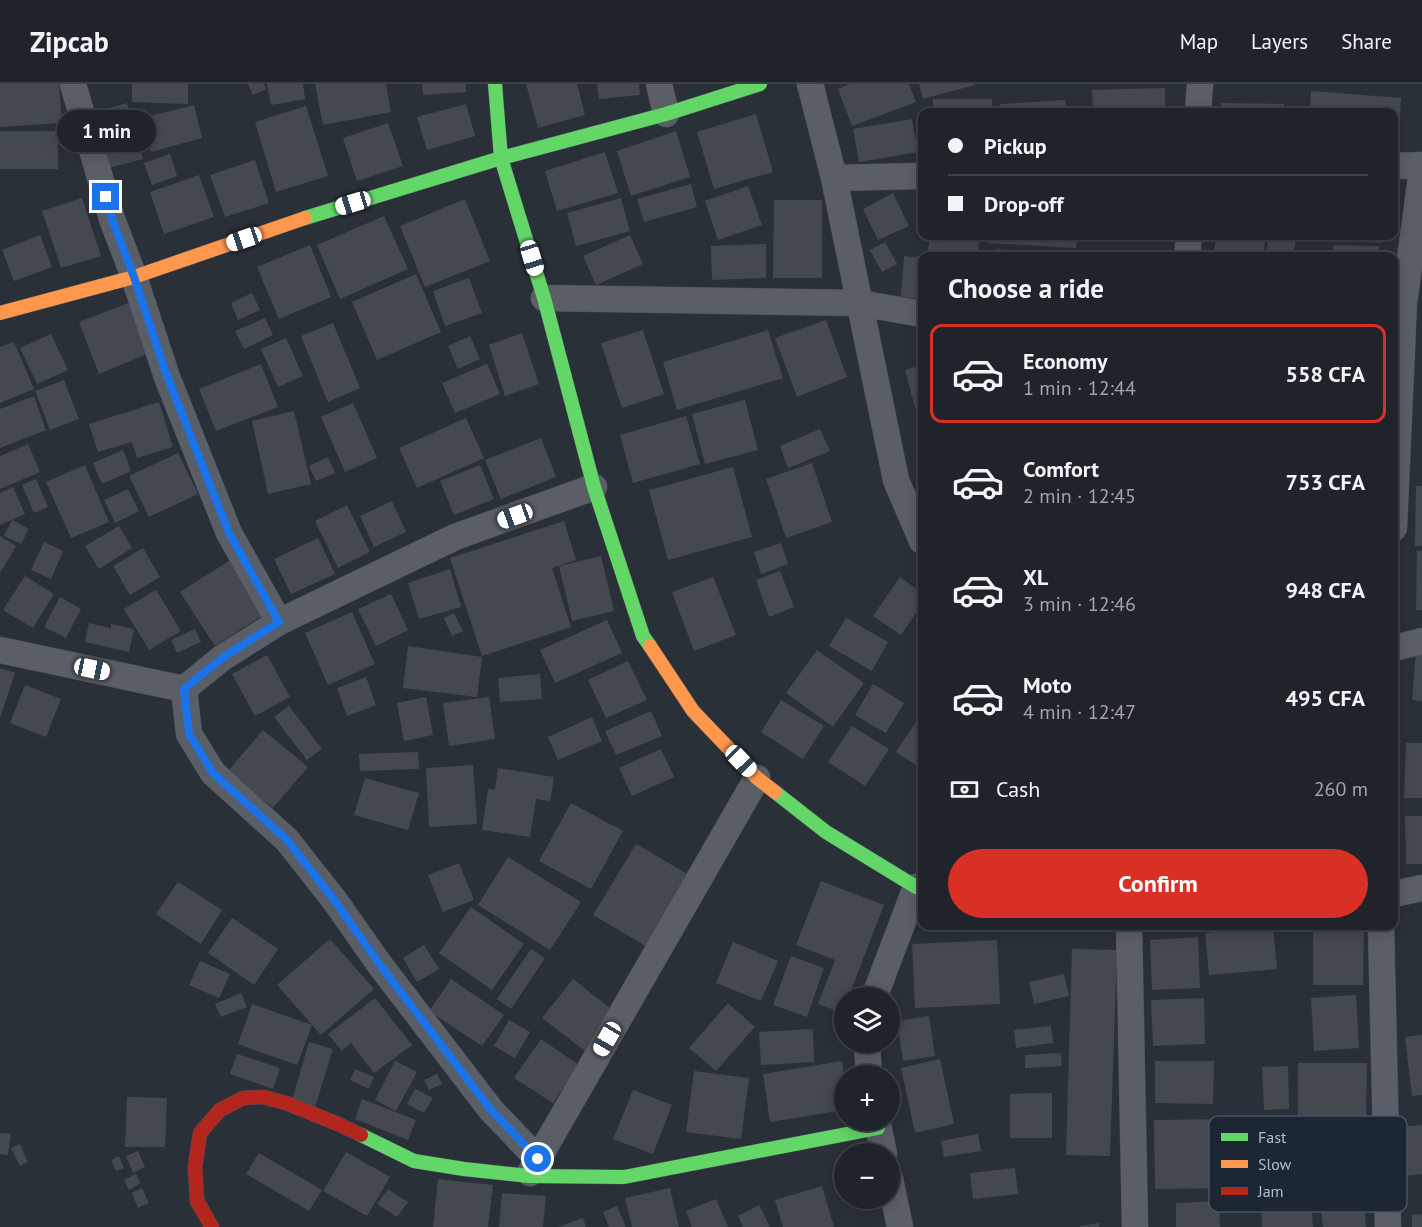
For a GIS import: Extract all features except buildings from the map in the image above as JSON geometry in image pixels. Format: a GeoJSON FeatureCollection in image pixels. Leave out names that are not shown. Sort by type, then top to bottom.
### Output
{"type":"FeatureCollection","features":[{"type":"Feature","properties":{"kind":"street"},"geometry":{"type":"LineString","coordinates":[[72,84],[112,219],[167,376],[229,533],[279,622]]}},
{"type":"Feature","properties":{"kind":"street"},"geometry":{"type":"LineString","coordinates":[[495,84],[501,158],[544,298],[594,487],[643,636],[693,711],[758,778],[826,832],[918,887]]}},
{"type":"Feature","properties":{"kind":"street"},"geometry":{"type":"LineString","coordinates":[[659,84],[666,114]]}},
{"type":"Feature","properties":{"kind":"street"},"geometry":{"type":"LineString","coordinates":[[0,313],[134,277],[311,216],[501,158],[666,114],[760,84]]}},
{"type":"Feature","properties":{"kind":"street"},"geometry":{"type":"LineString","coordinates":[[810,84],[834,178],[897,480],[918,531]]}},
{"type":"Feature","properties":{"kind":"street"},"geometry":{"type":"LineString","coordinates":[[1198,108],[1200,84]]}},
{"type":"Feature","properties":{"kind":"street"},"geometry":{"type":"LineString","coordinates":[[1398,166],[1422,165]]}},
{"type":"Feature","properties":{"kind":"street"},"geometry":{"type":"LineString","coordinates":[[1398,381],[1413,305],[1422,170]]}},
{"type":"Feature","properties":{"kind":"street"},"geometry":{"type":"LineString","coordinates":[[834,178],[918,176]]}},
{"type":"Feature","properties":{"kind":"street"},"geometry":{"type":"LineString","coordinates":[[544,298],[859,303],[918,313]]}},
{"type":"Feature","properties":{"kind":"street"},"geometry":{"type":"LineString","coordinates":[[184,689],[222,658],[279,622],[455,537],[594,487]]}},
{"type":"Feature","properties":{"kind":"street"},"geometry":{"type":"LineString","coordinates":[[1398,647],[1422,641]]}},
{"type":"Feature","properties":{"kind":"street"},"geometry":{"type":"LineString","coordinates":[[0,650],[184,689]]}},
{"type":"Feature","properties":{"kind":"street"},"geometry":{"type":"LineString","coordinates":[[184,689],[189,734],[213,773],[287,840],[534,1167]]}},
{"type":"Feature","properties":{"kind":"street"},"geometry":{"type":"LineString","coordinates":[[534,1167],[758,778]]}},
{"type":"Feature","properties":{"kind":"street"},"geometry":{"type":"LineString","coordinates":[[1398,893],[1422,888]]}},
{"type":"Feature","properties":{"kind":"street"},"geometry":{"type":"LineString","coordinates":[[878,987],[918,890]]}},
{"type":"Feature","properties":{"kind":"street"},"geometry":{"type":"LineString","coordinates":[[1129,930],[1135,1227]]}},
{"type":"Feature","properties":{"kind":"street"},"geometry":{"type":"LineString","coordinates":[[1381,930],[1385,1116]]}},
{"type":"Feature","properties":{"kind":"street"},"geometry":{"type":"LineString","coordinates":[[212,1227],[197,1201],[195,1167],[200,1133],[220,1110],[243,1098],[263,1097],[286,1103],[338,1124],[414,1161],[464,1169],[534,1167],[624,1177],[844,1131]]}},
{"type":"Feature","properties":{"kind":"street"},"geometry":{"type":"LineString","coordinates":[[896,1209],[900,1227]]}},
{"type":"Feature","properties":{"kind":"street"},"geometry":{"type":"LineString","coordinates":[[1388,1212],[1388,1227]]}},
{"type":"Feature","properties":{"kind":"traffic: fast"},"geometry":{"type":"LineString","coordinates":[[495,84],[501,158],[544,298],[594,487],[643,636],[650,646]]}},
{"type":"Feature","properties":{"kind":"traffic: fast"},"geometry":{"type":"LineString","coordinates":[[305,218],[501,158],[666,114],[760,84]]}},
{"type":"Feature","properties":{"kind":"traffic: fast"},"geometry":{"type":"LineString","coordinates":[[775,792],[826,832],[918,888]]}},
{"type":"Feature","properties":{"kind":"traffic: fast"},"geometry":{"type":"LineString","coordinates":[[361,1135],[414,1161],[464,1169],[529,1176],[624,1177],[862,1131]]}},
{"type":"Feature","properties":{"kind":"traffic: slow"},"geometry":{"type":"LineString","coordinates":[[0,313],[134,277],[305,218]]}},
{"type":"Feature","properties":{"kind":"traffic: slow"},"geometry":{"type":"LineString","coordinates":[[650,646],[693,711],[757,778],[775,792]]}},
{"type":"Feature","properties":{"kind":"traffic: jam"},"geometry":{"type":"LineString","coordinates":[[212,1227],[197,1201],[195,1167],[200,1133],[220,1110],[243,1098],[263,1097],[286,1103],[361,1135]]}},
{"type":"Feature","properties":{"kind":"route"},"geometry":{"type":"LineString","coordinates":[[106,197],[167,376],[229,533],[279,622],[222,658],[184,689],[189,734],[213,773],[287,840],[491,1110],[538,1159]]}}]}
